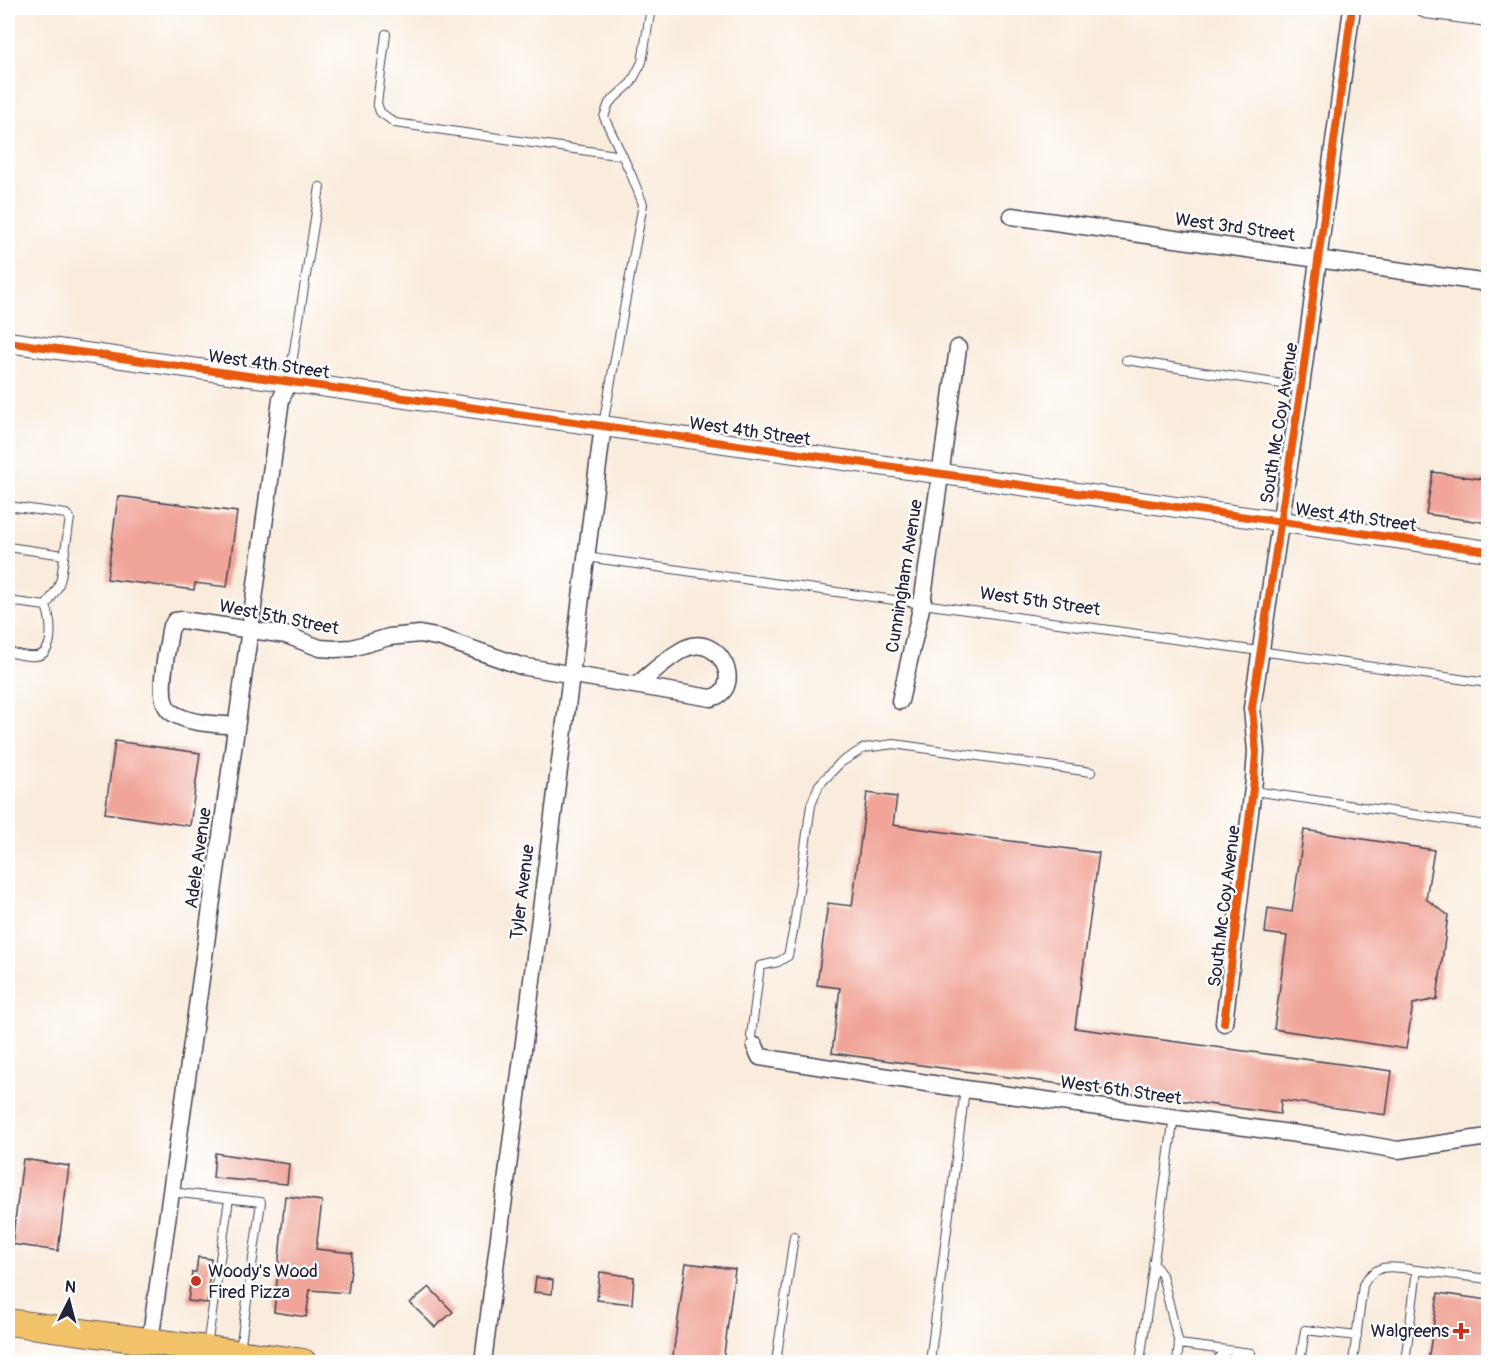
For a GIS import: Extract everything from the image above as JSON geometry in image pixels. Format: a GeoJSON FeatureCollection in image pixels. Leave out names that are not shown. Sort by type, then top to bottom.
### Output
{"type":"FeatureCollection","features":[{"type":"Feature","properties":{"kind":"main road"},"geometry":{"type":"LineString","coordinates":[[8,1322],[303,1362]]}},
{"type":"Feature","properties":{"kind":"street","name":"South Mc Coy Avenue"},"geometry":{"type":"LineString","coordinates":[[1224,1023],[1253,791],[1256,751],[1252,708],[1259,652],[1300,387],[1352,8]]}},
{"type":"Feature","properties":{"kind":"street"},"geometry":{"type":"LineString","coordinates":[[1426,8],[1488,16]]}},
{"type":"Feature","properties":{"kind":"street","name":"West 3rd Street"},"geometry":{"type":"LineString","coordinates":[[1012,216],[1488,283]]}},
{"type":"Feature","properties":{"kind":"street","name":"West 4th Street"},"geometry":{"type":"LineString","coordinates":[[8,342],[1488,551]]}},
{"type":"Feature","properties":{"kind":"street","name":"Cunningham Avenue"},"geometry":{"type":"LineString","coordinates":[[900,701],[921,604],[958,348]]}},
{"type":"Feature","properties":{"kind":"street","name":"Adele Avenue"},"geometry":{"type":"LineString","coordinates":[[150,1342],[281,399],[289,382]]}},
{"type":"Feature","properties":{"kind":"street","name":"Tyler Avenue"},"geometry":{"type":"LineString","coordinates":[[483,1362],[603,426]]}},
{"type":"Feature","properties":{"kind":"street","name":"West 5th Street"},"geometry":{"type":"LineString","coordinates":[[236,726],[195,721],[172,712],[166,707],[162,692],[170,630],[175,621],[182,620],[286,635],[320,648],[335,649],[352,648],[389,637],[420,634],[441,638],[521,666],[711,698],[720,696],[724,691],[727,666],[713,650],[699,646],[687,648],[637,685]]}},
{"type":"Feature","properties":{"kind":"street","name":"West 6th Street"},"geometry":{"type":"LineString","coordinates":[[755,1046],[760,1057],[965,1089],[1174,1116],[1398,1150],[1488,1137]]}},
{"type":"Feature","properties":{"kind":"lane"},"geometry":{"type":"LineString","coordinates":[[603,426],[643,204],[604,117],[609,103],[631,83],[642,62],[651,8]]}},
{"type":"Feature","properties":{"kind":"lane"},"geometry":{"type":"LineString","coordinates":[[387,34],[377,103],[380,112],[395,123],[622,156]]}},
{"type":"Feature","properties":{"kind":"lane"},"geometry":{"type":"LineString","coordinates":[[289,382],[320,187]]}},
{"type":"Feature","properties":{"kind":"lane"},"geometry":{"type":"LineString","coordinates":[[1126,360],[1300,387]]}},
{"type":"Feature","properties":{"kind":"lane"},"geometry":{"type":"LineString","coordinates":[[8,506],[66,514],[70,518],[58,587],[46,606],[51,626],[47,650],[35,656],[8,652]]}},
{"type":"Feature","properties":{"kind":"lane"},"geometry":{"type":"LineString","coordinates":[[8,547],[64,555]]}},
{"type":"Feature","properties":{"kind":"lane","name":"West 5th Street"},"geometry":{"type":"LineString","coordinates":[[586,557],[1488,684]]}},
{"type":"Feature","properties":{"kind":"lane"},"geometry":{"type":"LineString","coordinates":[[8,601],[46,606]]}},
{"type":"Feature","properties":{"kind":"lane"},"geometry":{"type":"LineString","coordinates":[[755,1046],[751,1035],[760,966],[778,962],[788,956],[811,805],[819,785],[840,763],[864,748],[894,744],[1091,772]]}},
{"type":"Feature","properties":{"kind":"lane"},"geometry":{"type":"LineString","coordinates":[[1253,791],[1486,825]]}},
{"type":"Feature","properties":{"kind":"lane"},"geometry":{"type":"LineString","coordinates":[[930,1362],[965,1089]]}},
{"type":"Feature","properties":{"kind":"lane"},"geometry":{"type":"LineString","coordinates":[[1140,1362],[1174,1116]]}},
{"type":"Feature","properties":{"kind":"lane"},"geometry":{"type":"LineString","coordinates":[[170,1192],[261,1202],[239,1354]]}},
{"type":"Feature","properties":{"kind":"lane"},"geometry":{"type":"LineString","coordinates":[[206,1349],[229,1198]]}},
{"type":"Feature","properties":{"kind":"lane"},"geometry":{"type":"LineString","coordinates":[[776,1362],[794,1236]]}},
{"type":"Feature","properties":{"kind":"lane"},"geometry":{"type":"LineString","coordinates":[[1154,1263],[1161,1275],[1179,1344],[1177,1362]]}},
{"type":"Feature","properties":{"kind":"lane"},"geometry":{"type":"LineString","coordinates":[[1353,1362],[1363,1286],[1368,1276],[1374,1271],[1383,1267],[1488,1279]]}},
{"type":"Feature","properties":{"kind":"lane"},"geometry":{"type":"LineString","coordinates":[[1405,1362],[1417,1270]]}},
{"type":"Feature","properties":{"kind":"lane"},"geometry":{"type":"LineString","coordinates":[[1300,1362],[1305,1330],[1357,1336]]}},
{"type":"Feature","properties":{"kind":"lane"},"geometry":{"type":"LineString","coordinates":[[1179,1344],[1251,1353],[1250,1362]]}},
{"type":"Feature","properties":{"kind":"lane"},"geometry":{"type":"LineString","coordinates":[[1201,1362],[1215,1362],[1227,1350]]}},
{"type":"Feature","properties":{"kind":"building"},"geometry":{"type":"Polygon","coordinates":[[[1433,472],[1488,480],[1488,523],[1426,514],[1433,472]]]}},
{"type":"Feature","properties":{"kind":"building"},"geometry":{"type":"Polygon","coordinates":[[[118,496],[237,512],[227,587],[195,583],[194,590],[107,579],[118,496]]]}},
{"type":"Feature","properties":{"kind":"building"},"geometry":{"type":"Polygon","coordinates":[[[115,741],[200,753],[190,826],[105,813],[115,741]]]}},
{"type":"Feature","properties":{"kind":"building"},"geometry":{"type":"Polygon","coordinates":[[[867,793],[897,797],[893,825],[1099,853],[1075,1028],[1392,1071],[1386,1115],[1281,1100],[1280,1114],[832,1053],[840,988],[817,985],[828,903],[852,906],[867,793]]]}},
{"type":"Feature","properties":{"kind":"building"},"geometry":{"type":"Polygon","coordinates":[[[1304,830],[1434,850],[1426,899],[1448,915],[1437,999],[1413,1004],[1406,1049],[1274,1029],[1287,936],[1265,933],[1268,908],[1292,912],[1304,830]]]}},
{"type":"Feature","properties":{"kind":"building"},"geometry":{"type":"Polygon","coordinates":[[[215,1153],[289,1164],[287,1184],[213,1178],[215,1153]]]}},
{"type":"Feature","properties":{"kind":"building"},"geometry":{"type":"Polygon","coordinates":[[[23,1159],[69,1166],[58,1251],[12,1244],[23,1159]]]}},
{"type":"Feature","properties":{"kind":"building"},"geometry":{"type":"Polygon","coordinates":[[[285,1196],[322,1201],[316,1249],[353,1253],[348,1293],[310,1290],[306,1317],[274,1312],[285,1196]]]}},
{"type":"Feature","properties":{"kind":"building","name":"Woody's Wood Fired Pizza"},"geometry":{"type":"Polygon","coordinates":[[[198,1257],[211,1259],[207,1303],[188,1301],[192,1272],[196,1272],[198,1257]]]}},
{"type":"Feature","properties":{"kind":"building"},"geometry":{"type":"Polygon","coordinates":[[[686,1263],[735,1269],[723,1362],[672,1362],[686,1263]]]}},
{"type":"Feature","properties":{"kind":"building"},"geometry":{"type":"Polygon","coordinates":[[[600,1272],[634,1277],[632,1304],[597,1300],[600,1272]]]}},
{"type":"Feature","properties":{"kind":"building"},"geometry":{"type":"Polygon","coordinates":[[[536,1277],[553,1280],[552,1294],[534,1292],[536,1277]]]}},
{"type":"Feature","properties":{"kind":"building"},"geometry":{"type":"Polygon","coordinates":[[[429,1287],[453,1312],[435,1327],[410,1303],[429,1287]]]}},
{"type":"Feature","properties":{"kind":"building","name":"Walgreens"},"geometry":{"type":"Polygon","coordinates":[[[1438,1293],[1488,1300],[1488,1362],[1428,1362],[1438,1293]]]}},
{"type":"Feature","properties":{"kind":"cycle path"},"geometry":{"type":"LineString","coordinates":[[1224,1023],[1254,780],[1256,751],[1252,708],[1301,387],[1352,8]]}},
{"type":"Feature","properties":{"kind":"cycle path"},"geometry":{"type":"LineString","coordinates":[[8,342],[1488,551]]}},
{"type":"Feature","properties":{"kind":"place","name":"Woody's Wood Fired Pizza"},"geometry":{"type":"Point","coordinates":[196,1281]}},
{"type":"Feature","properties":{"kind":"place","name":"Walgreens"},"geometry":{"type":"Point","coordinates":[1461,1331]}}]}
